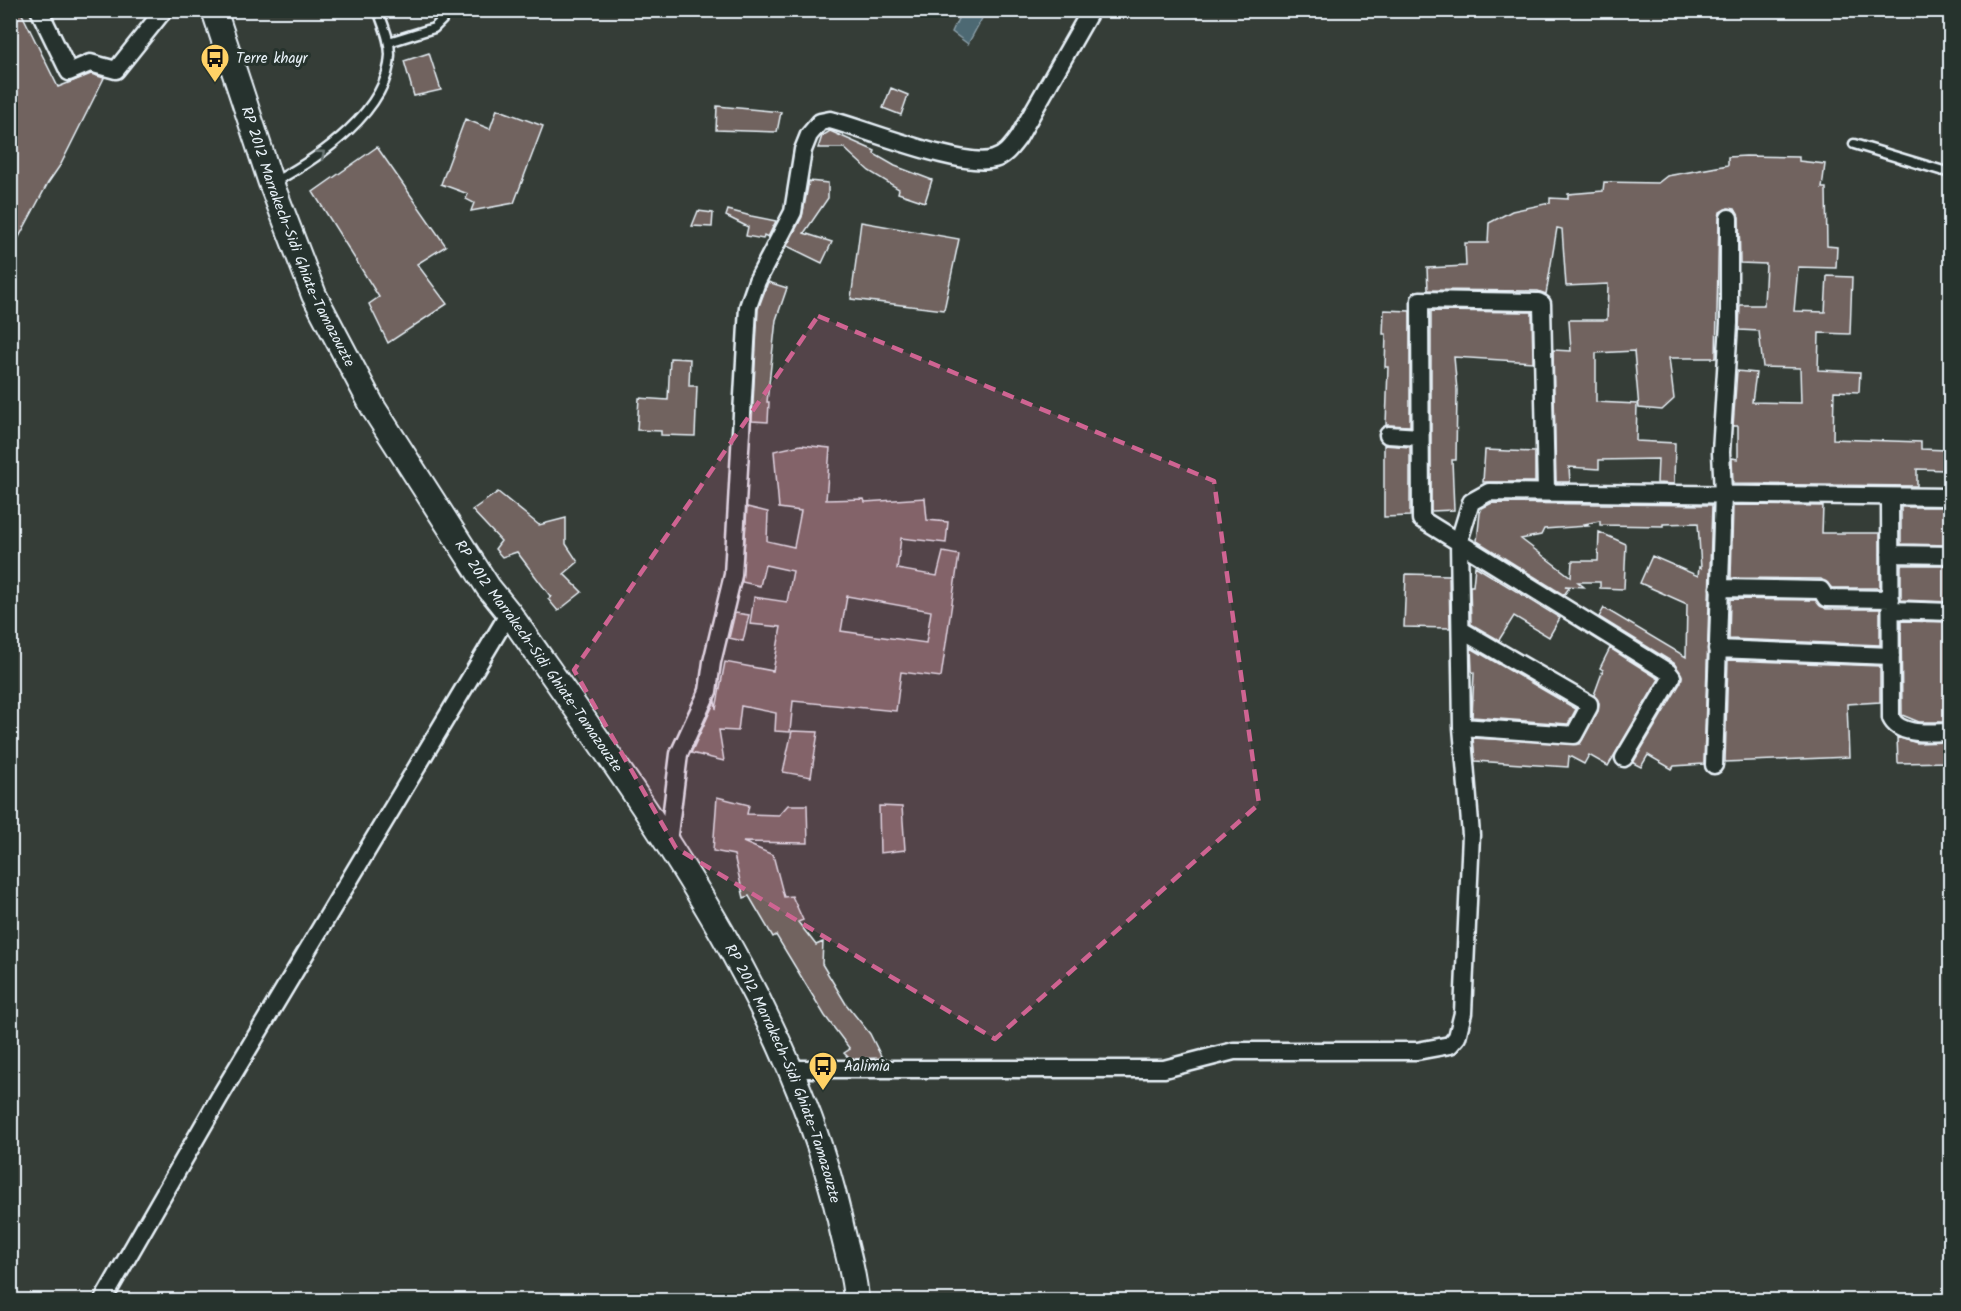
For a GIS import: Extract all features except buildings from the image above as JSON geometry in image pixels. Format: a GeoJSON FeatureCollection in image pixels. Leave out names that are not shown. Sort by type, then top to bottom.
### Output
{"type":"FeatureCollection","features":[{"type":"Feature","properties":{"kind":"street"},"geometry":{"type":"LineString","coordinates":[[39,10],[69,72],[90,63],[116,70],[164,10]]}},
{"type":"Feature","properties":{"kind":"street","name":"RP 2012 Marrakech-Sidi Ghiate-Tamazouzte"},"geometry":{"type":"LineString","coordinates":[[214,10],[271,183],[314,295],[374,409],[451,533],[668,842],[792,1069],[827,1166],[856,1300]]}},
{"type":"Feature","properties":{"kind":"street"},"geometry":{"type":"LineString","coordinates":[[668,842],[679,754],[708,690],[712,662],[733,575],[748,307],[757,281],[793,212],[803,150],[808,135],[820,122],[830,120],[967,160],[992,160],[999,157],[1005,154],[1018,138],[1091,10]]}},
{"type":"Feature","properties":{"kind":"street"},"geometry":{"type":"LineString","coordinates":[[1714,765],[1723,493],[1721,452],[1729,323],[1729,218]]}},
{"type":"Feature","properties":{"kind":"street"},"geometry":{"type":"LineString","coordinates":[[1546,491],[1542,304],[1538,302],[1420,300],[1420,436],[1427,466],[1421,519],[1671,676],[1624,758]]}},
{"type":"Feature","properties":{"kind":"street"},"geometry":{"type":"LineString","coordinates":[[1388,435],[1420,436]]}},
{"type":"Feature","properties":{"kind":"street"},"geometry":{"type":"LineString","coordinates":[[792,1069],[1164,1069],[1234,1051],[1417,1051],[1450,1045],[1457,1037],[1463,1013],[1471,835],[1462,727],[1459,541],[1471,502],[1483,494],[1546,491],[1950,497]]}},
{"type":"Feature","properties":{"kind":"street"},"geometry":{"type":"LineString","coordinates":[[1890,497],[1891,718],[1893,723],[1906,731],[1950,732]]}},
{"type":"Feature","properties":{"kind":"street"},"geometry":{"type":"LineString","coordinates":[[1890,554],[1950,555]]}},
{"type":"Feature","properties":{"kind":"street"},"geometry":{"type":"LineString","coordinates":[[1719,588],[1821,590],[1826,598],[1950,612]]}},
{"type":"Feature","properties":{"kind":"street"},"geometry":{"type":"LineString","coordinates":[[103,1300],[219,1098],[509,614]]}},
{"type":"Feature","properties":{"kind":"street"},"geometry":{"type":"LineString","coordinates":[[1461,630],[1589,704],[1574,735],[1462,727]]}},
{"type":"Feature","properties":{"kind":"street"},"geometry":{"type":"LineString","coordinates":[[1718,649],[1891,656]]}},
{"type":"Feature","properties":{"kind":"lane"},"geometry":{"type":"LineString","coordinates":[[271,183],[309,163],[337,141],[358,119],[384,82],[389,62],[389,42],[378,10]]}},
{"type":"Feature","properties":{"kind":"lane"},"geometry":{"type":"LineString","coordinates":[[389,42],[434,28],[442,20],[443,10]]}},
{"type":"Feature","properties":{"kind":"lane"},"geometry":{"type":"LineString","coordinates":[[1854,144],[1950,173]]}},
{"type":"Feature","properties":{"kind":"highlighted area"},"geometry":{"type":"Polygon","coordinates":[[[818,316],[1214,481],[1259,804],[995,1039],[676,848],[574,670],[818,316]]]}},
{"type":"Feature","properties":{"kind":"water"},"geometry":{"type":"Polygon","coordinates":[[[962,10],[986,11],[968,44],[952,32],[962,10]]]}},
{"type":"Feature","properties":{"kind":"place","name":"Terre khayr"},"geometry":{"type":"Point","coordinates":[215,84]}},
{"type":"Feature","properties":{"kind":"place","name":"Aalimia"},"geometry":{"type":"Point","coordinates":[823,1092]}}]}
